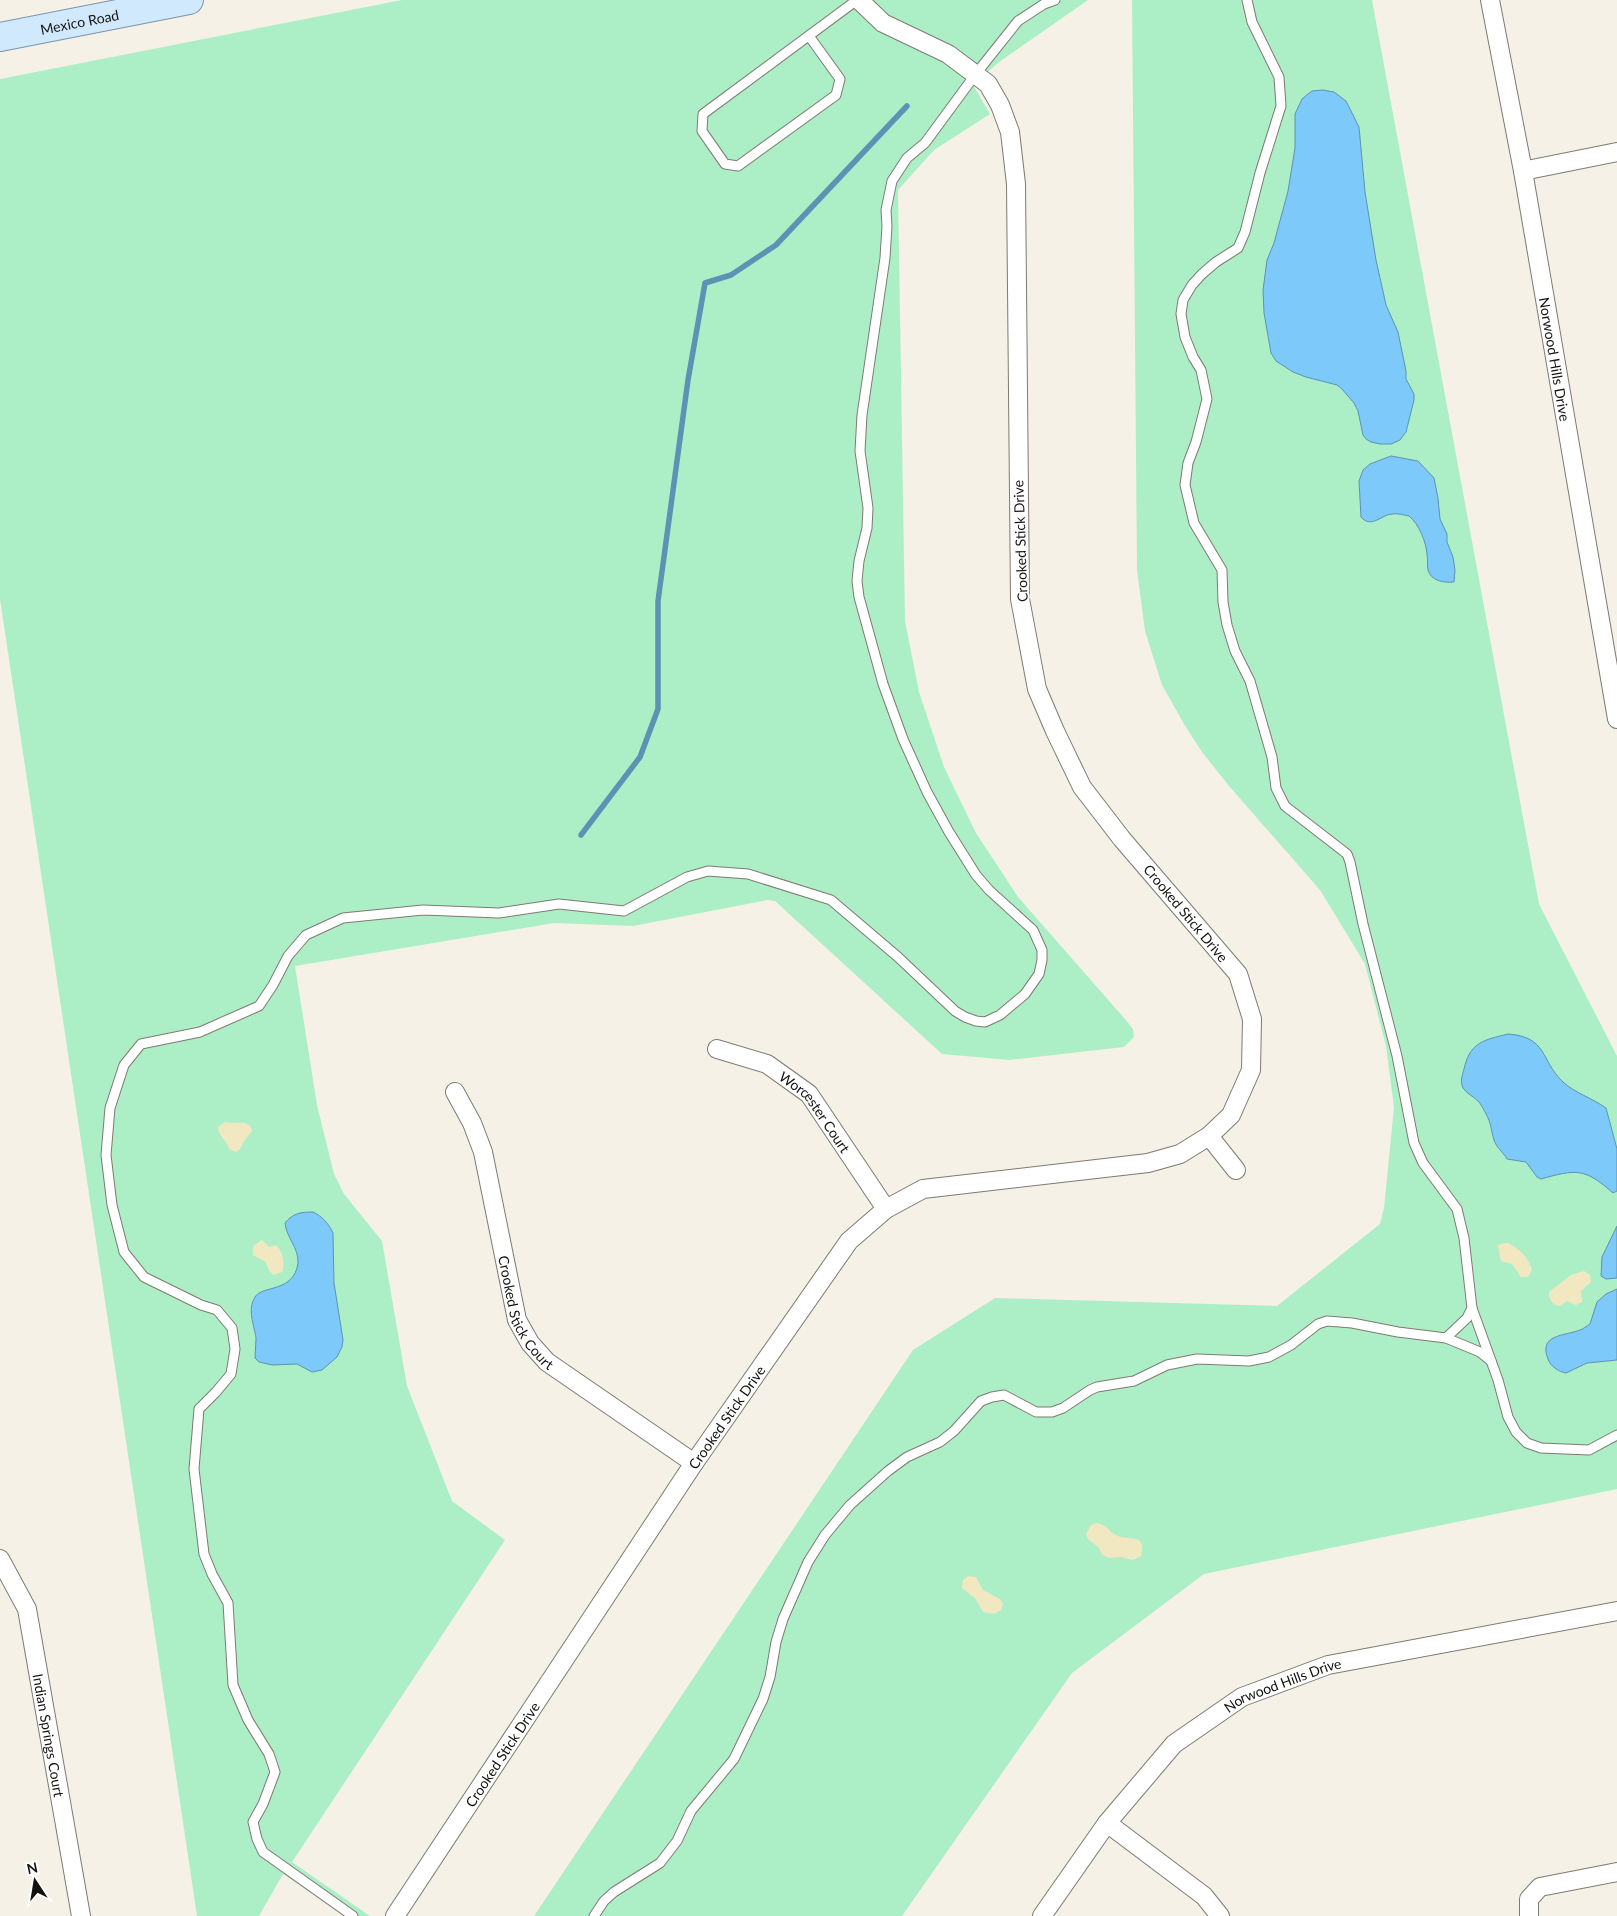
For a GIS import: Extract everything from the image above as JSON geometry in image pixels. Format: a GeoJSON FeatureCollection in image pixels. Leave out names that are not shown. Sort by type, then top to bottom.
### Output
{"type":"FeatureCollection","features":[{"type":"Feature","properties":{"kind":"main road","name":"Mexico Road"},"geometry":{"type":"LineString","coordinates":[[0,37],[189,0]]}},
{"type":"Feature","properties":{"kind":"street","name":"Crooked Stick Drive"},"geometry":{"type":"LineString","coordinates":[[394,1916],[694,1463],[849,1241],[886,1210],[923,1189],[1148,1163],[1180,1154],[1209,1136],[1231,1115],[1251,1070],[1252,1019],[1238,974],[1122,839],[1082,787],[1037,689],[1020,599],[1016,184],[1010,132],[1000,105],[988,84],[948,54],[883,24],[858,0]]}},
{"type":"Feature","properties":{"kind":"street","name":"Norwood Hills Drive"},"geometry":{"type":"LineString","coordinates":[[1490,0],[1523,170],[1617,719]]}},
{"type":"Feature","properties":{"kind":"street"},"geometry":{"type":"LineString","coordinates":[[1523,170],[1617,152]]}},
{"type":"Feature","properties":{"kind":"street","name":"Worcester Court"},"geometry":{"type":"LineString","coordinates":[[717,1049],[767,1064],[809,1094],[886,1210]]}},
{"type":"Feature","properties":{"kind":"street","name":"Crooked Stick Court"},"geometry":{"type":"LineString","coordinates":[[455,1092],[472,1122],[483,1152],[517,1320],[530,1343],[547,1362],[694,1463]]}},
{"type":"Feature","properties":{"kind":"street"},"geometry":{"type":"LineString","coordinates":[[1209,1136],[1236,1170]]}},
{"type":"Feature","properties":{"kind":"street","name":"Indian Springs Court"},"geometry":{"type":"LineString","coordinates":[[0,1559],[27,1609],[82,1916]]}},
{"type":"Feature","properties":{"kind":"street","name":"Norwood Hills Drive"},"geometry":{"type":"LineString","coordinates":[[1042,1916],[1107,1822],[1174,1744],[1242,1697],[1328,1665],[1617,1611]]}},
{"type":"Feature","properties":{"kind":"street"},"geometry":{"type":"LineString","coordinates":[[1107,1822],[1204,1896],[1220,1916]]}},
{"type":"Feature","properties":{"kind":"street"},"geometry":{"type":"LineString","coordinates":[[1529,1916],[1529,1899],[1540,1887],[1617,1872]]}},
{"type":"Feature","properties":{"kind":"lane"},"geometry":{"type":"LineString","coordinates":[[809,36],[840,79],[836,95],[738,166],[725,164],[702,132],[703,114],[809,36],[858,0]]}},
{"type":"Feature","properties":{"kind":"lane"},"geometry":{"type":"LineString","coordinates":[[353,1916],[263,1852],[257,1839],[254,1822],[276,1772],[269,1754],[248,1720],[233,1685],[228,1602],[212,1574],[204,1554],[194,1469],[199,1409],[231,1374],[235,1348],[232,1328],[217,1310],[201,1305],[144,1277],[124,1252],[112,1205],[106,1155],[110,1108],[124,1065],[141,1044],[200,1032],[259,1006],[288,956],[306,935],[343,918],[423,910],[499,913],[559,904],[624,911],[687,877],[708,870],[748,874],[832,900],[898,957],[955,1011],[965,1017],[985,1022],[993,1019],[1000,1016],[1025,994],[1039,974],[1041,967],[1042,950],[1039,940],[1033,930],[988,890],[976,875],[927,792],[883,684],[860,597],[858,581],[859,561],[867,528],[868,508],[860,451],[862,415],[885,258],[886,210],[892,181],[907,158],[925,143],[975,75],[1018,22],[1044,4],[1055,0]]}},
{"type":"Feature","properties":{"kind":"lane"},"geometry":{"type":"LineString","coordinates":[[1247,0],[1252,22],[1279,77],[1281,106],[1260,172],[1245,232],[1238,248],[1216,262],[1202,274],[1192,285],[1183,300],[1181,314],[1186,337],[1193,357],[1201,370],[1207,398],[1196,442],[1188,463],[1185,485],[1194,523],[1222,570],[1223,602],[1227,625],[1235,651],[1250,681],[1272,757],[1276,788],[1285,806],[1347,854],[1350,862],[1363,924],[1397,1056],[1414,1143],[1423,1163],[1457,1209],[1463,1231],[1472,1308],[1504,1398],[1508,1418],[1516,1432],[1527,1442],[1541,1448],[1589,1450],[1617,1435]]}},
{"type":"Feature","properties":{"kind":"lane"},"geometry":{"type":"LineString","coordinates":[[1446,1338],[1466,1318],[1472,1308]]}},
{"type":"Feature","properties":{"kind":"lane"},"geometry":{"type":"LineString","coordinates":[[594,1916],[604,1901],[614,1892],[660,1863],[677,1841],[691,1811],[734,1759],[763,1699],[783,1619],[808,1562],[825,1535],[850,1505],[888,1471],[908,1458],[940,1442],[954,1431],[980,1401],[992,1396],[1004,1395],[1036,1412],[1052,1412],[1063,1408],[1090,1390],[1134,1381],[1167,1365],[1197,1359],[1249,1361],[1269,1356],[1291,1345],[1318,1324],[1327,1321],[1352,1323],[1398,1332],[1446,1338],[1480,1352],[1491,1361]]}},
{"type":"Feature","properties":{"kind":"green space"},"geometry":{"type":"Polygon","coordinates":[[[402,0],[1088,0],[999,62],[973,85],[990,114],[934,150],[898,190],[905,621],[919,692],[944,767],[976,833],[1018,897],[1125,1019],[1133,1029],[1134,1037],[1124,1047],[1009,1060],[942,1054],[775,901],[768,900],[633,926],[554,923],[295,966],[317,1105],[334,1174],[344,1194],[382,1241],[407,1386],[452,1501],[505,1540],[292,1862],[370,1916],[345,1916],[283,1874],[259,1916],[197,1916],[0,599],[0,79],[402,0]]]}},
{"type":"Feature","properties":{"kind":"green space"},"geometry":{"type":"Polygon","coordinates":[[[1132,0],[1372,0],[1539,904],[1617,1056],[1617,1489],[1204,1574],[1072,1673],[902,1916],[534,1916],[913,1350],[995,1298],[1277,1306],[1380,1224],[1384,1208],[1394,1107],[1386,1046],[1365,964],[1320,890],[1229,786],[1202,752],[1162,685],[1145,631],[1137,570],[1132,0]]]}},
{"type":"Feature","properties":{"kind":"sand"},"geometry":{"type":"Polygon","coordinates":[[[225,1122],[245,1123],[251,1127],[252,1131],[236,1152],[229,1149],[221,1136],[218,1127],[225,1122]]]}},
{"type":"Feature","properties":{"kind":"sand"},"geometry":{"type":"Polygon","coordinates":[[[262,1240],[269,1247],[276,1245],[282,1254],[282,1272],[274,1275],[269,1271],[266,1262],[253,1255],[253,1246],[262,1240]]]}},
{"type":"Feature","properties":{"kind":"sand"},"geometry":{"type":"Polygon","coordinates":[[[1508,1243],[1526,1257],[1532,1270],[1528,1277],[1521,1277],[1512,1264],[1501,1261],[1498,1246],[1508,1243]]]}},
{"type":"Feature","properties":{"kind":"sand"},"geometry":{"type":"Polygon","coordinates":[[[1584,1271],[1590,1275],[1591,1282],[1581,1291],[1582,1302],[1576,1305],[1567,1301],[1560,1306],[1552,1302],[1549,1298],[1549,1292],[1571,1275],[1584,1271]]]}},
{"type":"Feature","properties":{"kind":"sand"},"geometry":{"type":"Polygon","coordinates":[[[1096,1523],[1121,1537],[1139,1540],[1142,1548],[1141,1556],[1133,1560],[1121,1557],[1110,1558],[1102,1555],[1099,1548],[1088,1539],[1086,1534],[1091,1525],[1096,1523]]]}},
{"type":"Feature","properties":{"kind":"sand"},"geometry":{"type":"Polygon","coordinates":[[[968,1576],[976,1577],[983,1590],[1000,1599],[1003,1604],[1001,1610],[994,1614],[983,1612],[975,1598],[962,1588],[963,1580],[968,1576]]]}},
{"type":"Feature","properties":{"kind":"water"},"geometry":{"type":"Polygon","coordinates":[[[1312,91],[1334,92],[1346,101],[1359,127],[1365,192],[1376,260],[1386,305],[1398,332],[1406,379],[1414,394],[1406,432],[1400,440],[1391,444],[1380,444],[1366,439],[1363,435],[1358,411],[1354,403],[1341,388],[1337,385],[1293,372],[1276,361],[1271,353],[1264,313],[1263,290],[1267,260],[1274,243],[1288,191],[1295,148],[1295,114],[1302,99],[1312,91]]]}},
{"type":"Feature","properties":{"kind":"water"},"geometry":{"type":"Polygon","coordinates":[[[1391,456],[1418,461],[1434,478],[1440,519],[1447,534],[1447,542],[1453,557],[1454,582],[1446,582],[1432,577],[1428,568],[1424,539],[1419,528],[1409,516],[1392,514],[1372,522],[1361,517],[1359,481],[1363,470],[1370,464],[1391,456]]]}},
{"type":"Feature","properties":{"kind":"water"},"geometry":{"type":"Polygon","coordinates":[[[1508,1034],[1521,1036],[1537,1045],[1563,1082],[1606,1108],[1617,1149],[1617,1191],[1613,1193],[1595,1179],[1580,1173],[1563,1173],[1541,1179],[1537,1177],[1526,1162],[1507,1159],[1496,1145],[1489,1120],[1478,1101],[1463,1088],[1462,1079],[1467,1060],[1474,1048],[1492,1038],[1508,1034]]]}},
{"type":"Feature","properties":{"kind":"water"},"geometry":{"type":"Polygon","coordinates":[[[313,1212],[325,1221],[333,1233],[334,1283],[343,1340],[337,1357],[322,1370],[312,1372],[297,1364],[272,1365],[259,1362],[255,1358],[256,1338],[251,1312],[255,1297],[259,1293],[284,1284],[295,1273],[298,1258],[285,1223],[291,1217],[298,1214],[313,1212]]]}},
{"type":"Feature","properties":{"kind":"water"},"geometry":{"type":"Polygon","coordinates":[[[1617,1226],[1617,1278],[1606,1279],[1601,1276],[1602,1257],[1617,1226]]]}},
{"type":"Feature","properties":{"kind":"water"},"geometry":{"type":"Polygon","coordinates":[[[1617,1289],[1617,1360],[1587,1363],[1566,1373],[1555,1368],[1549,1362],[1546,1351],[1550,1340],[1581,1330],[1590,1324],[1597,1302],[1606,1294],[1617,1289]]]}},
{"type":"Feature","properties":{"kind":"waterway"},"geometry":{"type":"LineString","coordinates":[[581,835],[640,757],[658,709],[658,601],[688,380],[705,283],[731,275],[776,245],[907,106]]}}]}
